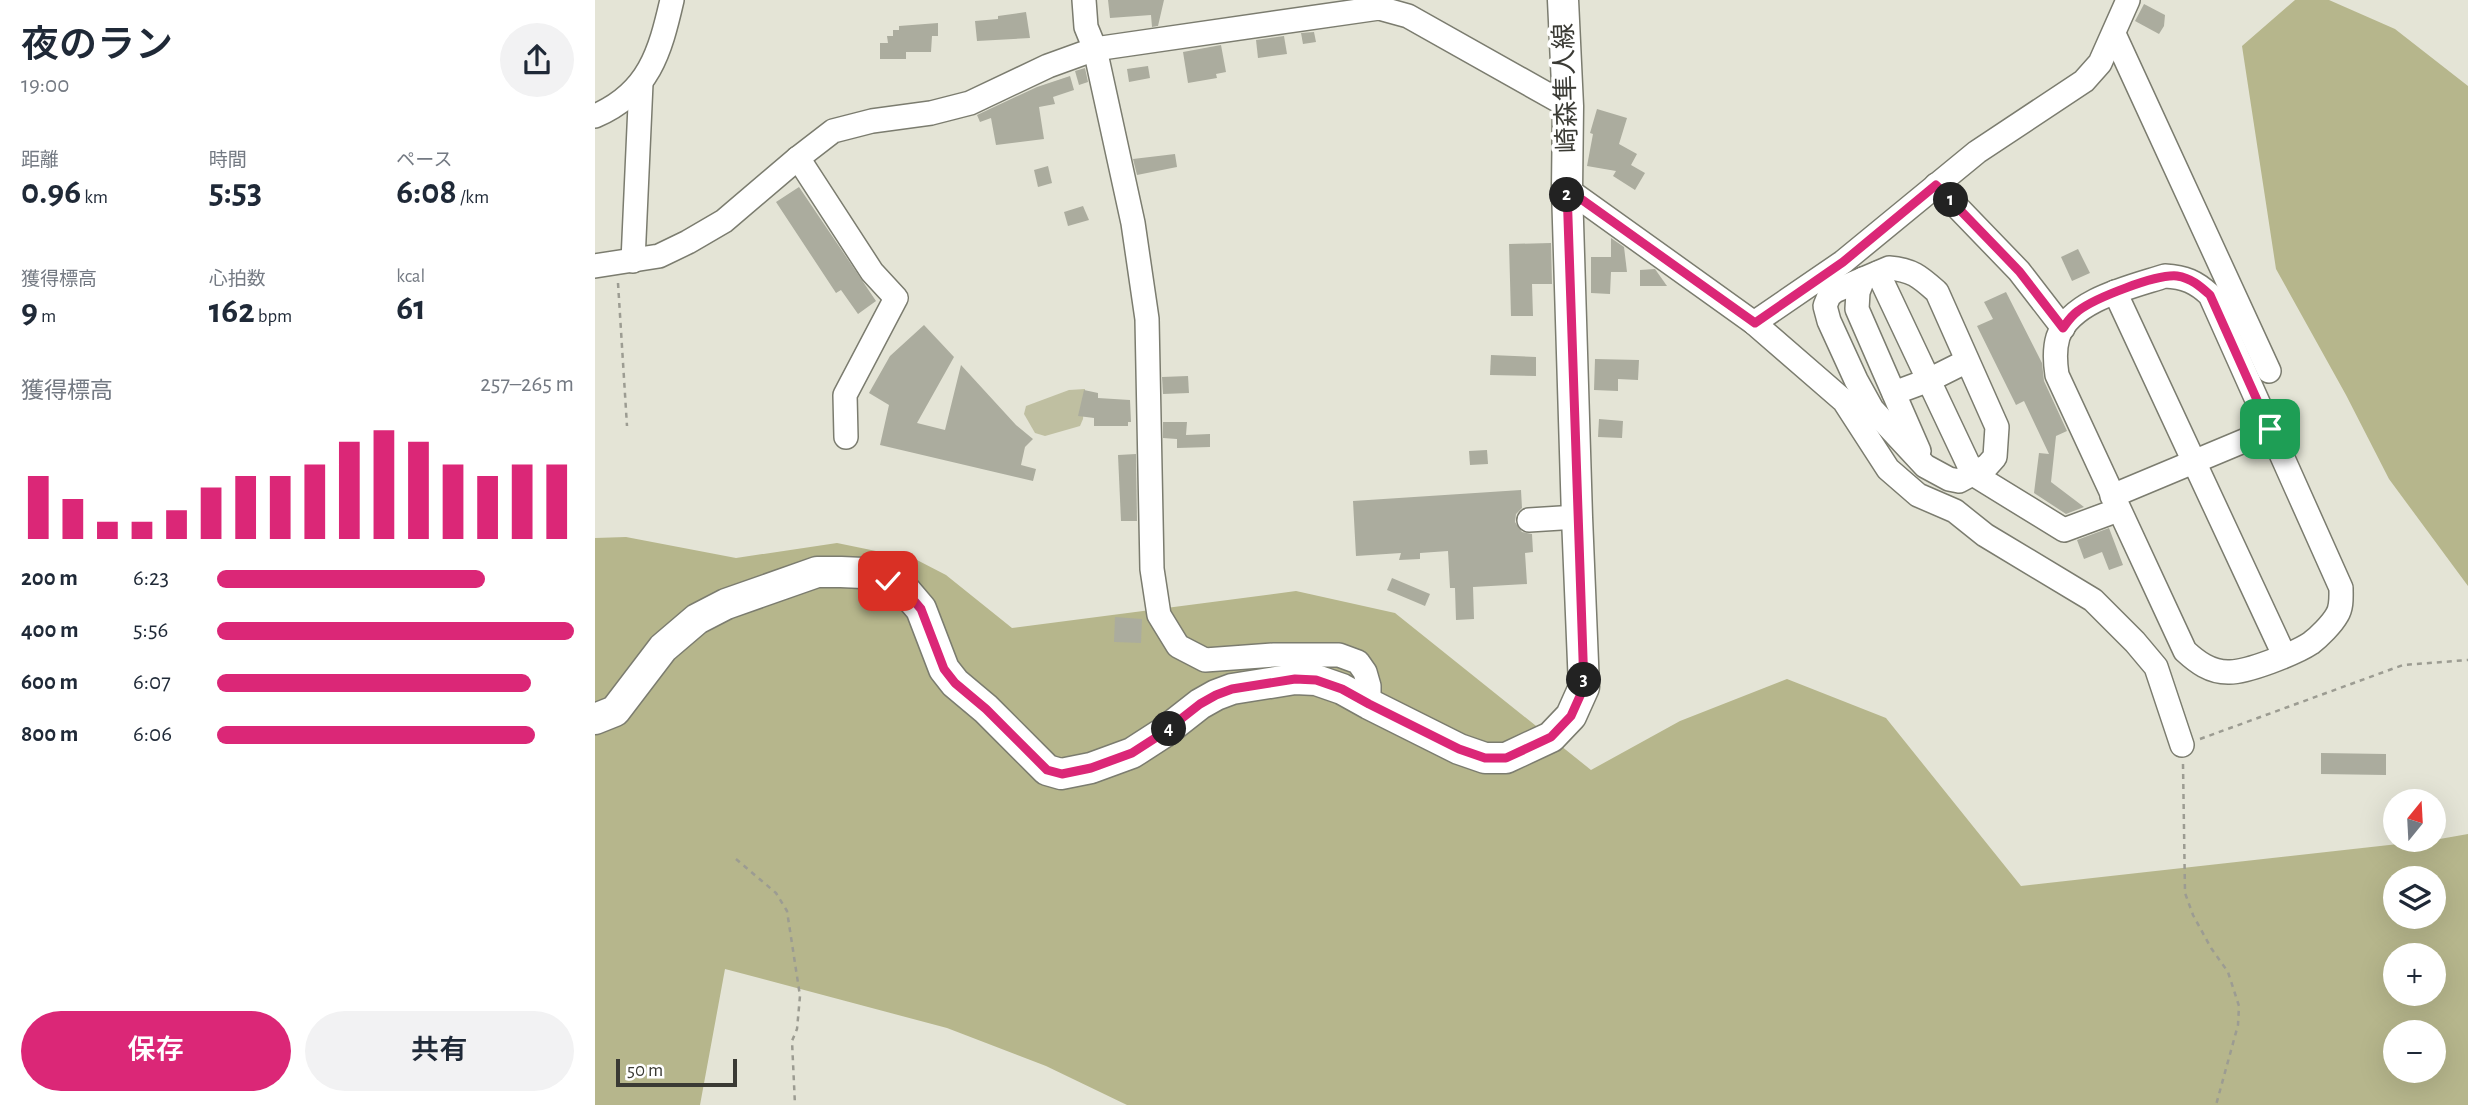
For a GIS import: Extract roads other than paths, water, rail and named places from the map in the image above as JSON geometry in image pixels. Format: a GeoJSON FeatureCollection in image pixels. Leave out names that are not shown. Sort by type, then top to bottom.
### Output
{"type":"FeatureCollection","features":[{"type":"Feature","properties":{"kind":"main road","name":"崎森隼人線"},"geometry":{"type":"LineString","coordinates":[[595,719],[615,711],[663,648],[697,619],[726,604],[817,572],[841,572],[863,573],[904,589],[921,609],[944,669],[955,683],[986,709],[1047,770],[1062,774],[1091,768],[1132,753],[1216,695],[1232,689],[1295,679],[1316,680],[1342,689],[1459,749],[1485,758],[1506,758],[1551,737],[1571,716],[1584,687],[1563,0]]}},
{"type":"Feature","properties":{"kind":"street"},"geometry":{"type":"LineString","coordinates":[[595,116],[621,102],[641,83],[655,61],[672,0]]}},
{"type":"Feature","properties":{"kind":"street"},"geometry":{"type":"LineString","coordinates":[[1084,0],[1086,27],[1095,49],[1133,223],[1147,319],[1153,569],[1159,615],[1166,631],[1178,646],[1205,660],[1274,655],[1339,655],[1358,662],[1365,672],[1369,686],[1369,704]]}},
{"type":"Feature","properties":{"kind":"street"},"geometry":{"type":"LineString","coordinates":[[1755,323],[1843,262],[1977,152],[2084,81],[2100,63],[2127,0]]}},
{"type":"Feature","properties":{"kind":"street"},"geometry":{"type":"LineString","coordinates":[[641,83],[615,264],[659,256],[724,221],[833,131],[970,103],[1048,66],[1095,49],[1379,8],[1408,16],[1568,106]]}},
{"type":"Feature","properties":{"kind":"street"},"geometry":{"type":"LineString","coordinates":[[2114,34],[2269,371]]}},
{"type":"Feature","properties":{"kind":"street"},"geometry":{"type":"LineString","coordinates":[[798,158],[872,272],[896,298],[845,395],[846,437]]}},
{"type":"Feature","properties":{"kind":"street"},"geometry":{"type":"LineString","coordinates":[[1936,185],[2019,271],[2063,328]]}},
{"type":"Feature","properties":{"kind":"street"},"geometry":{"type":"LineString","coordinates":[[1567,189],[1755,323],[1844,401],[1888,469],[1918,495],[1955,511],[1985,535],[2087,596],[2136,642],[2156,667],[2182,745]]}},
{"type":"Feature","properties":{"kind":"street"},"geometry":{"type":"LineString","coordinates":[[1889,268],[1906,270],[1919,276],[1937,292],[1997,427],[1995,457],[1987,466],[1959,481],[1948,479],[1926,466],[1872,409],[1829,321],[1825,306],[1829,296],[1871,276],[1889,268]]}},
{"type":"Feature","properties":{"kind":"street"},"geometry":{"type":"LineString","coordinates":[[1871,276],[1929,380],[1973,474],[2064,530],[2194,461],[2270,429]]}},
{"type":"Feature","properties":{"kind":"street"},"geometry":{"type":"LineString","coordinates":[[1871,276],[1858,292],[1857,309],[1926,466]]}},
{"type":"Feature","properties":{"kind":"street"},"geometry":{"type":"LineString","coordinates":[[2165,276],[2180,276],[2196,283],[2210,295],[2341,588],[2338,614],[2311,643],[2251,669],[2229,673],[2214,670],[2185,651],[2173,631],[2057,375],[2055,355],[2058,336],[2063,328],[2070,317],[2081,309],[2115,292],[2165,276]]}},
{"type":"Feature","properties":{"kind":"street"},"geometry":{"type":"LineString","coordinates":[[2115,292],[2284,654]]}},
{"type":"Feature","properties":{"kind":"street"},"geometry":{"type":"LineString","coordinates":[[1893,393],[1929,380],[1967,361]]}},
{"type":"Feature","properties":{"kind":"street"},"geometry":{"type":"LineString","coordinates":[[1529,520],[1577,517]]}}]}
